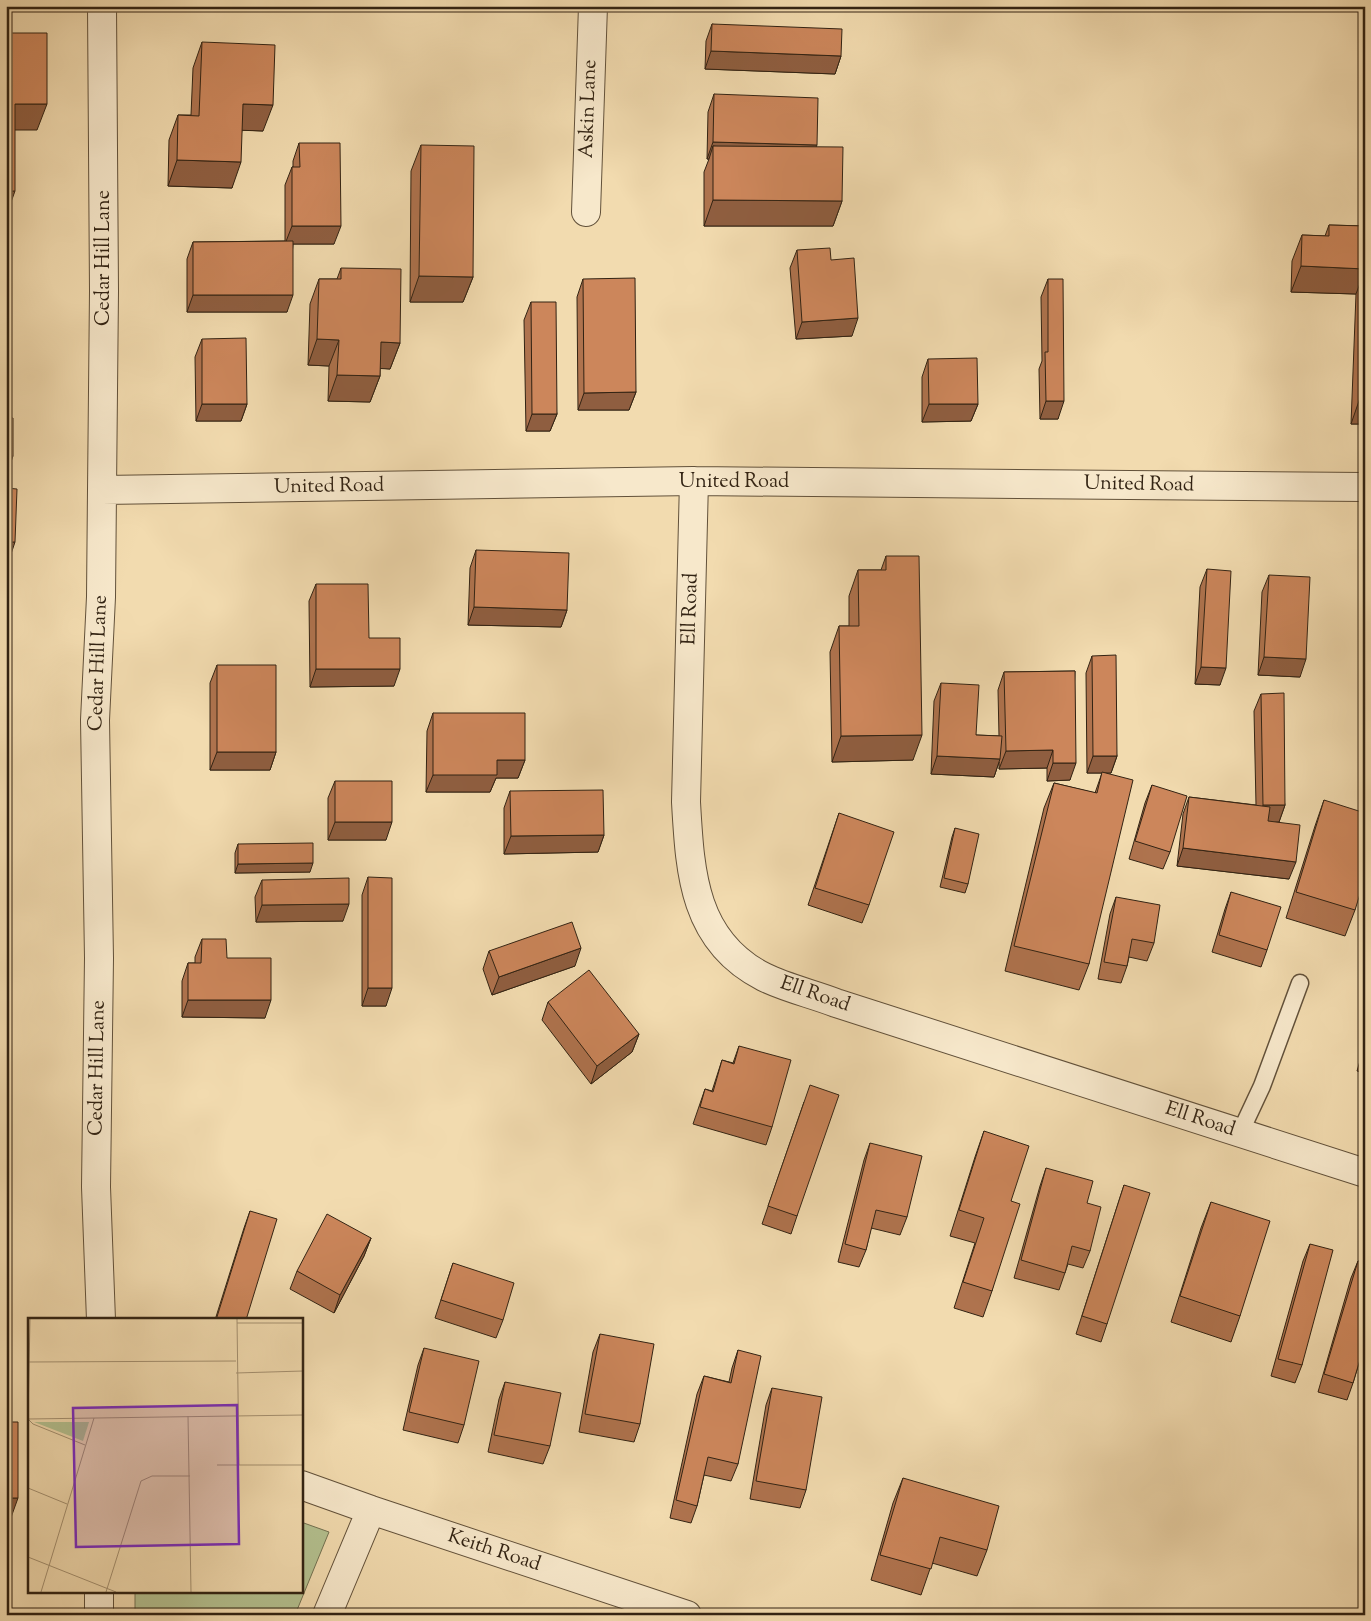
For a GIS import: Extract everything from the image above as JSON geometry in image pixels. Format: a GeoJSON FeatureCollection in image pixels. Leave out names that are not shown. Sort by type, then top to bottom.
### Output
{"type":"FeatureCollection","features":[{"type":"Feature","properties":{"kind":"street","name":"Cedar Hill Lane"},"geometry":{"type":"LineString","coordinates":[[100,1318],[96,1188],[99,958],[95,720],[101,597],[104,291],[102,6]]}},
{"type":"Feature","properties":{"kind":"street","name":"Askin Lane"},"geometry":{"type":"LineString","coordinates":[[586,212],[592,6]]}},
{"type":"Feature","properties":{"kind":"street","name":"United Road"},"geometry":{"type":"LineString","coordinates":[[102,490],[694,481],[1365,487]]}},
{"type":"Feature","properties":{"kind":"street","name":"Ell Road"},"geometry":{"type":"LineString","coordinates":[[694,481],[686,802],[689,855],[697,900],[713,933],[736,959],[764,977],[846,1006],[1365,1173]]}},
{"type":"Feature","properties":{"kind":"street","name":"Keith Road"},"geometry":{"type":"LineString","coordinates":[[302,1484],[371,1510],[687,1615]]}},
{"type":"Feature","properties":{"kind":"street"},"geometry":{"type":"LineString","coordinates":[[327,1615],[371,1510]]}},
{"type":"Feature","properties":{"kind":"street"},"geometry":{"type":"LineString","coordinates":[[99,1594],[99,1615]]}},
{"type":"Feature","properties":{"kind":"lane"},"geometry":{"type":"LineString","coordinates":[[1240,1133],[1262,1086],[1300,983]]}},
{"type":"Feature","properties":{"kind":"green space"},"geometry":{"type":"Polygon","coordinates":[[[302,1522],[329,1532],[295,1615],[135,1615],[135,1594],[302,1594],[302,1522]]]}},
{"type":"Feature","properties":{"kind":"building"},"geometry":{"type":"Polygon","coordinates":[[[712,24],[842,29],[841,56],[711,51],[712,24]]]}},
{"type":"Feature","properties":{"kind":"building"},"geometry":{"type":"Polygon","coordinates":[[[6,33],[47,33],[47,104],[15,104],[15,191],[6,191],[6,33]]]}},
{"type":"Feature","properties":{"kind":"building"},"geometry":{"type":"Polygon","coordinates":[[[202,42],[275,45],[273,105],[243,104],[241,162],[177,160],[178,115],[199,116],[202,42]]]}},
{"type":"Feature","properties":{"kind":"building"},"geometry":{"type":"Polygon","coordinates":[[[714,94],[818,98],[817,145],[713,142],[714,94]]]}},
{"type":"Feature","properties":{"kind":"building"},"geometry":{"type":"Polygon","coordinates":[[[299,143],[340,143],[341,226],[292,226],[292,167],[300,167],[299,143]]]}},
{"type":"Feature","properties":{"kind":"building"},"geometry":{"type":"Polygon","coordinates":[[[421,145],[474,146],[473,277],[419,276],[421,145]]]}},
{"type":"Feature","properties":{"kind":"building"},"geometry":{"type":"Polygon","coordinates":[[[713,146],[843,147],[842,201],[713,200],[713,146]]]}},
{"type":"Feature","properties":{"kind":"building"},"geometry":{"type":"Polygon","coordinates":[[[1329,225],[1365,226],[1365,269],[1301,266],[1302,235],[1329,236],[1329,225]]]}},
{"type":"Feature","properties":{"kind":"building"},"geometry":{"type":"Polygon","coordinates":[[[293,241],[293,295],[193,295],[193,242],[293,241]]]}},
{"type":"Feature","properties":{"kind":"building"},"geometry":{"type":"Polygon","coordinates":[[[830,248],[831,260],[854,258],[858,318],[802,322],[797,250],[830,248]]]}},
{"type":"Feature","properties":{"kind":"building"},"geometry":{"type":"Polygon","coordinates":[[[341,268],[401,269],[400,343],[381,342],[380,376],[337,375],[339,340],[317,339],[319,279],[341,279],[341,268]]]}},
{"type":"Feature","properties":{"kind":"building"},"geometry":{"type":"Polygon","coordinates":[[[635,278],[636,392],[584,393],[583,279],[635,278]]]}},
{"type":"Feature","properties":{"kind":"building"},"geometry":{"type":"Polygon","coordinates":[[[1048,279],[1063,279],[1064,401],[1046,401],[1045,352],[1048,352],[1048,279]]]}},
{"type":"Feature","properties":{"kind":"building"},"geometry":{"type":"Polygon","coordinates":[[[1365,280],[1365,398],[1360,398],[1365,280]]]}},
{"type":"Feature","properties":{"kind":"building"},"geometry":{"type":"Polygon","coordinates":[[[531,302],[556,302],[557,414],[532,414],[531,302]]]}},
{"type":"Feature","properties":{"kind":"building"},"geometry":{"type":"Polygon","coordinates":[[[6,334],[10,334],[9,373],[6,373],[6,334]]]}},
{"type":"Feature","properties":{"kind":"building"},"geometry":{"type":"Polygon","coordinates":[[[246,338],[247,404],[202,404],[202,339],[246,338]]]}},
{"type":"Feature","properties":{"kind":"building"},"geometry":{"type":"Polygon","coordinates":[[[977,358],[978,404],[929,404],[928,359],[977,358]]]}},
{"type":"Feature","properties":{"kind":"building"},"geometry":{"type":"Polygon","coordinates":[[[6,418],[13,418],[13,456],[6,456],[6,418]]]}},
{"type":"Feature","properties":{"kind":"building"},"geometry":{"type":"Polygon","coordinates":[[[6,488],[17,489],[15,542],[6,542],[6,488]]]}},
{"type":"Feature","properties":{"kind":"building"},"geometry":{"type":"Polygon","coordinates":[[[476,550],[569,553],[567,610],[474,607],[476,550]]]}},
{"type":"Feature","properties":{"kind":"building"},"geometry":{"type":"Polygon","coordinates":[[[886,556],[919,556],[922,735],[841,736],[839,626],[859,626],[858,570],[886,570],[886,556]]]}},
{"type":"Feature","properties":{"kind":"building"},"geometry":{"type":"Polygon","coordinates":[[[1207,569],[1231,571],[1226,668],[1201,667],[1207,569]]]}},
{"type":"Feature","properties":{"kind":"building"},"geometry":{"type":"Polygon","coordinates":[[[1269,575],[1310,577],[1306,659],[1264,657],[1269,575]]]}},
{"type":"Feature","properties":{"kind":"building"},"geometry":{"type":"Polygon","coordinates":[[[316,584],[368,584],[369,638],[400,638],[400,669],[316,669],[316,584]]]}},
{"type":"Feature","properties":{"kind":"building"},"geometry":{"type":"Polygon","coordinates":[[[1116,655],[1117,756],[1093,756],[1092,656],[1116,655]]]}},
{"type":"Feature","properties":{"kind":"building"},"geometry":{"type":"Polygon","coordinates":[[[217,665],[276,665],[276,752],[217,752],[217,665]]]}},
{"type":"Feature","properties":{"kind":"building"},"geometry":{"type":"Polygon","coordinates":[[[1075,671],[1076,763],[1053,763],[1053,750],[1006,751],[1004,672],[1075,671]]]}},
{"type":"Feature","properties":{"kind":"building"},"geometry":{"type":"Polygon","coordinates":[[[941,683],[979,685],[976,735],[1002,736],[1000,759],[937,756],[941,683]]]}},
{"type":"Feature","properties":{"kind":"building"},"geometry":{"type":"Polygon","coordinates":[[[1284,693],[1285,805],[1263,805],[1261,694],[1284,693]]]}},
{"type":"Feature","properties":{"kind":"building"},"geometry":{"type":"Polygon","coordinates":[[[433,713],[525,713],[525,760],[497,760],[497,775],[433,775],[433,713]]]}},
{"type":"Feature","properties":{"kind":"building"},"geometry":{"type":"Polygon","coordinates":[[[1102,772],[1133,780],[1089,964],[1014,946],[1054,783],[1097,793],[1102,772]]]}},
{"type":"Feature","properties":{"kind":"building"},"geometry":{"type":"Polygon","coordinates":[[[335,781],[392,781],[392,822],[335,822],[335,781]]]}},
{"type":"Feature","properties":{"kind":"building"},"geometry":{"type":"Polygon","coordinates":[[[1152,785],[1187,796],[1170,852],[1135,841],[1152,785]]]}},
{"type":"Feature","properties":{"kind":"building"},"geometry":{"type":"Polygon","coordinates":[[[603,790],[604,835],[511,836],[510,791],[603,790]]]}},
{"type":"Feature","properties":{"kind":"building"},"geometry":{"type":"Polygon","coordinates":[[[1189,797],[1270,807],[1268,821],[1300,825],[1296,862],[1183,848],[1189,797]]]}},
{"type":"Feature","properties":{"kind":"building"},"geometry":{"type":"Polygon","coordinates":[[[1324,800],[1365,813],[1365,878],[1355,910],[1296,892],[1324,800]]]}},
{"type":"Feature","properties":{"kind":"building"},"geometry":{"type":"Polygon","coordinates":[[[839,813],[894,832],[869,905],[815,888],[839,813]]]}},
{"type":"Feature","properties":{"kind":"building"},"geometry":{"type":"Polygon","coordinates":[[[955,828],[979,834],[968,884],[944,878],[955,828]]]}},
{"type":"Feature","properties":{"kind":"building"},"geometry":{"type":"Polygon","coordinates":[[[313,843],[313,863],[238,864],[238,844],[313,843]]]}},
{"type":"Feature","properties":{"kind":"building"},"geometry":{"type":"Polygon","coordinates":[[[368,877],[392,878],[392,988],[368,988],[368,877]]]}},
{"type":"Feature","properties":{"kind":"building"},"geometry":{"type":"Polygon","coordinates":[[[349,878],[349,904],[262,905],[262,880],[349,878]]]}},
{"type":"Feature","properties":{"kind":"building"},"geometry":{"type":"Polygon","coordinates":[[[1231,892],[1281,907],[1267,950],[1219,935],[1231,892]]]}},
{"type":"Feature","properties":{"kind":"building"},"geometry":{"type":"Polygon","coordinates":[[[1116,897],[1160,905],[1154,943],[1132,939],[1127,966],[1104,962],[1116,897]]]}},
{"type":"Feature","properties":{"kind":"building"},"geometry":{"type":"Polygon","coordinates":[[[572,922],[581,948],[499,977],[489,951],[572,922]]]}},
{"type":"Feature","properties":{"kind":"building"},"geometry":{"type":"Polygon","coordinates":[[[202,939],[226,939],[227,958],[271,958],[271,1000],[188,1000],[188,963],[201,963],[202,939]]]}},
{"type":"Feature","properties":{"kind":"building"},"geometry":{"type":"Polygon","coordinates":[[[589,970],[639,1034],[597,1066],[548,1002],[589,970]]]}},
{"type":"Feature","properties":{"kind":"building"},"geometry":{"type":"Polygon","coordinates":[[[739,1046],[791,1060],[772,1127],[700,1107],[705,1089],[713,1092],[722,1060],[734,1064],[739,1046]]]}},
{"type":"Feature","properties":{"kind":"building"},"geometry":{"type":"Polygon","coordinates":[[[810,1085],[839,1095],[797,1216],[768,1206],[810,1085]]]}},
{"type":"Feature","properties":{"kind":"building"},"geometry":{"type":"Polygon","coordinates":[[[984,1131],[1029,1146],[1011,1201],[1020,1204],[992,1291],[963,1282],[984,1218],[959,1210],[984,1131]]]}},
{"type":"Feature","properties":{"kind":"building"},"geometry":{"type":"Polygon","coordinates":[[[870,1143],[922,1156],[907,1217],[876,1210],[866,1250],[845,1244],[870,1143]]]}},
{"type":"Feature","properties":{"kind":"building"},"geometry":{"type":"Polygon","coordinates":[[[1046,1168],[1093,1181],[1087,1203],[1101,1207],[1090,1251],[1072,1246],[1065,1273],[1021,1260],[1046,1168]]]}},
{"type":"Feature","properties":{"kind":"building"},"geometry":{"type":"Polygon","coordinates":[[[1124,1185],[1150,1193],[1107,1324],[1082,1316],[1124,1185]]]}},
{"type":"Feature","properties":{"kind":"building"},"geometry":{"type":"Polygon","coordinates":[[[1211,1202],[1270,1221],[1240,1316],[1180,1296],[1211,1202]]]}},
{"type":"Feature","properties":{"kind":"building"},"geometry":{"type":"Polygon","coordinates":[[[250,1211],[277,1219],[247,1318],[217,1318],[250,1211]]]}},
{"type":"Feature","properties":{"kind":"building"},"geometry":{"type":"Polygon","coordinates":[[[327,1214],[371,1238],[340,1295],[297,1271],[327,1214]]]}},
{"type":"Feature","properties":{"kind":"building"},"geometry":{"type":"Polygon","coordinates":[[[1310,1244],[1333,1250],[1302,1365],[1278,1359],[1310,1244]]]}},
{"type":"Feature","properties":{"kind":"building"},"geometry":{"type":"Polygon","coordinates":[[[1358,1261],[1365,1263],[1365,1343],[1353,1383],[1324,1374],[1358,1261]]]}},
{"type":"Feature","properties":{"kind":"building"},"geometry":{"type":"Polygon","coordinates":[[[453,1263],[514,1283],[503,1320],[441,1300],[453,1263]]]}},
{"type":"Feature","properties":{"kind":"building"},"geometry":{"type":"Polygon","coordinates":[[[600,1334],[654,1344],[640,1424],[585,1414],[600,1334]]]}},
{"type":"Feature","properties":{"kind":"building"},"geometry":{"type":"Polygon","coordinates":[[[424,1348],[479,1361],[464,1425],[409,1412],[424,1348]]]}},
{"type":"Feature","properties":{"kind":"building"},"geometry":{"type":"Polygon","coordinates":[[[738,1350],[761,1356],[738,1464],[708,1457],[697,1506],[676,1500],[704,1376],[731,1383],[738,1350]]]}},
{"type":"Feature","properties":{"kind":"building"},"geometry":{"type":"Polygon","coordinates":[[[505,1382],[561,1393],[550,1446],[494,1435],[505,1382]]]}},
{"type":"Feature","properties":{"kind":"building"},"geometry":{"type":"Polygon","coordinates":[[[772,1388],[822,1397],[806,1490],[756,1481],[772,1388]]]}},
{"type":"Feature","properties":{"kind":"building"},"geometry":{"type":"Polygon","coordinates":[[[6,1422],[18,1422],[18,1498],[6,1498],[6,1422]]]}},
{"type":"Feature","properties":{"kind":"building"},"geometry":{"type":"Polygon","coordinates":[[[903,1478],[999,1506],[987,1550],[940,1537],[931,1569],[880,1555],[903,1478]]]}}]}
